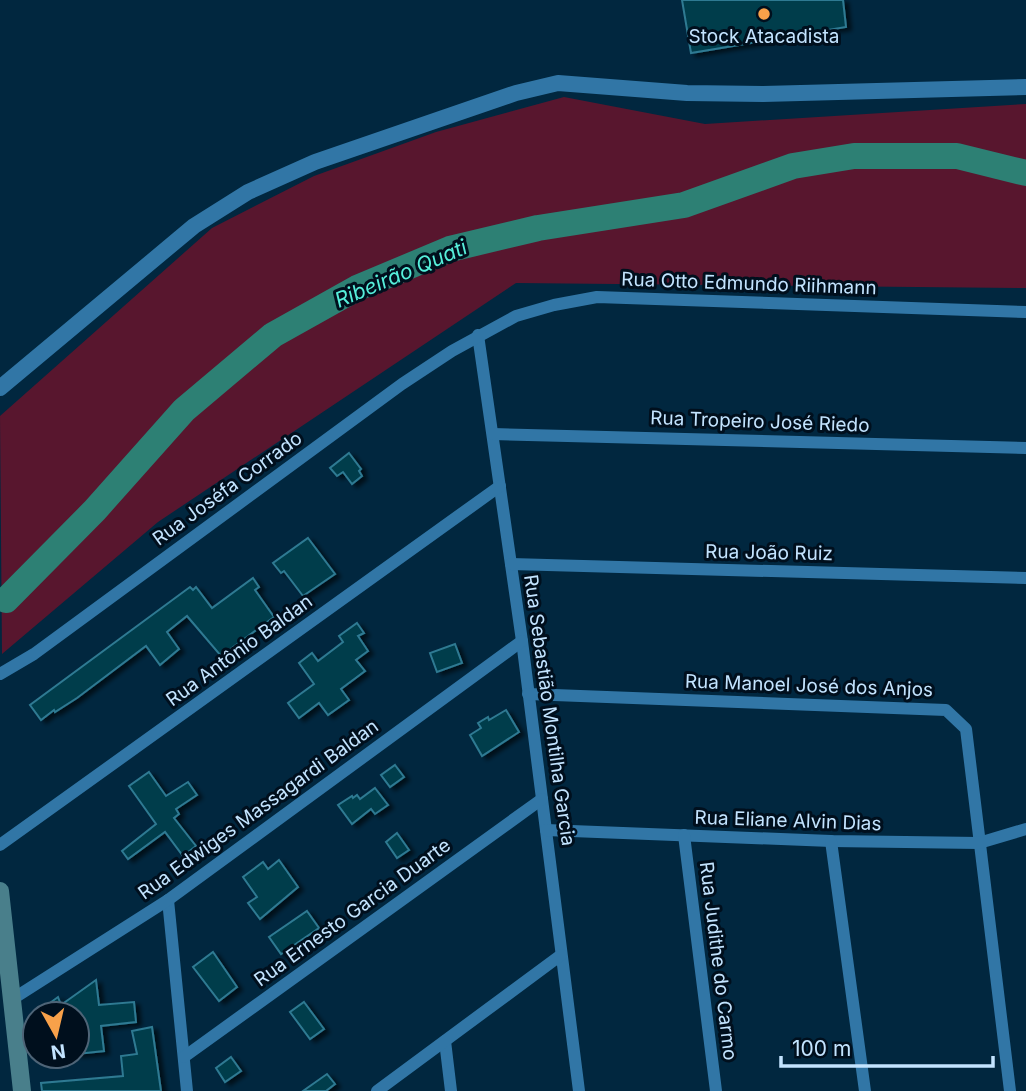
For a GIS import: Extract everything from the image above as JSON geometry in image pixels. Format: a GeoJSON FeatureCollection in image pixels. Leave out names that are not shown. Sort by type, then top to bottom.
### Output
{"type":"FeatureCollection","features":[{"type":"Feature","properties":{"kind":"main road"},"geometry":{"type":"LineString","coordinates":[[0,891],[6,999],[22,1091]]}},
{"type":"Feature","properties":{"kind":"street"},"geometry":{"type":"LineString","coordinates":[[0,388],[8,374],[194,226],[248,192],[315,162],[516,93],[558,83],[687,93],[750,94],[1026,86]]}},
{"type":"Feature","properties":{"kind":"street","name":"Rua Otto Edmundo Riihmann"},"geometry":{"type":"LineString","coordinates":[[478,335],[516,316],[597,297],[1026,312]]}},
{"type":"Feature","properties":{"kind":"street","name":"Rua Sebastião Montilha Garcia"},"geometry":{"type":"LineString","coordinates":[[478,335],[522,641],[579,1091]]}},
{"type":"Feature","properties":{"kind":"street","name":"Rua Joséfa Corrado"},"geometry":{"type":"LineString","coordinates":[[0,674],[34,654],[402,384],[478,335]]}},
{"type":"Feature","properties":{"kind":"street","name":"Rua Tropeiro José Riedo"},"geometry":{"type":"LineString","coordinates":[[493,434],[1026,448]]}},
{"type":"Feature","properties":{"kind":"street","name":"Rua Antônio Baldan"},"geometry":{"type":"LineString","coordinates":[[0,845],[500,486]]}},
{"type":"Feature","properties":{"kind":"street","name":"Rua João Ruiz"},"geometry":{"type":"LineString","coordinates":[[511,564],[1026,578]]}},
{"type":"Feature","properties":{"kind":"street","name":"Rua Edwiges Massagardi Baldan"},"geometry":{"type":"LineString","coordinates":[[6,999],[168,900],[522,641]]}},
{"type":"Feature","properties":{"kind":"street","name":"Rua Manoel José dos Anjos"},"geometry":{"type":"LineString","coordinates":[[528,694],[946,710],[966,729],[1010,1091]]}},
{"type":"Feature","properties":{"kind":"street","name":"Rua Ernesto Garcia Duarte"},"geometry":{"type":"LineString","coordinates":[[184,1057],[542,799]]}},
{"type":"Feature","properties":{"kind":"street","name":"Rua Eliane Alvin Dias"},"geometry":{"type":"LineString","coordinates":[[546,831],[831,842],[979,844],[1026,829]]}},
{"type":"Feature","properties":{"kind":"street","name":"Rua Judithe do Carmo"},"geometry":{"type":"LineString","coordinates":[[684,835],[716,1091]]}},
{"type":"Feature","properties":{"kind":"street"},"geometry":{"type":"LineString","coordinates":[[831,842],[865,1091]]}},
{"type":"Feature","properties":{"kind":"street"},"geometry":{"type":"LineString","coordinates":[[168,900],[187,1091]]}},
{"type":"Feature","properties":{"kind":"street"},"geometry":{"type":"LineString","coordinates":[[377,1091],[561,955]]}},
{"type":"Feature","properties":{"kind":"street"},"geometry":{"type":"LineString","coordinates":[[445,1041],[451,1091]]}},
{"type":"Feature","properties":{"kind":"shaded area"},"geometry":{"type":"Polygon","coordinates":[[[564,97],[705,124],[1026,104],[1026,288],[516,283],[158,522],[2,654],[0,416],[212,228],[314,176],[436,132],[564,97]]]}},
{"type":"Feature","properties":{"kind":"building","name":"Stock Atacadista"},"geometry":{"type":"Polygon","coordinates":[[[682,0],[843,0],[846,27],[691,53],[682,0]]]}},
{"type":"Feature","properties":{"kind":"building"},"geometry":{"type":"Polygon","coordinates":[[[349,453],[361,469],[359,471],[362,476],[352,484],[343,472],[337,476],[330,468],[349,453]]]}},
{"type":"Feature","properties":{"kind":"building"},"geometry":{"type":"Polygon","coordinates":[[[308,538],[335,574],[303,596],[284,571],[281,573],[273,563],[308,538]]]}},
{"type":"Feature","properties":{"kind":"building"},"geometry":{"type":"Polygon","coordinates":[[[253,578],[259,587],[255,590],[274,617],[221,656],[187,616],[167,632],[179,649],[160,665],[146,646],[77,698],[41,720],[30,705],[190,587],[193,590],[196,587],[212,608],[253,578]]]}},
{"type":"Feature","properties":{"kind":"building"},"geometry":{"type":"Polygon","coordinates":[[[357,623],[364,633],[358,636],[368,651],[356,660],[365,671],[341,689],[349,700],[328,715],[319,703],[299,718],[288,703],[314,684],[299,663],[312,653],[318,661],[343,642],[339,636],[357,623]]]}},
{"type":"Feature","properties":{"kind":"building"},"geometry":{"type":"Polygon","coordinates":[[[455,644],[462,663],[437,672],[430,653],[455,644]]]}},
{"type":"Feature","properties":{"kind":"building"},"geometry":{"type":"Polygon","coordinates":[[[506,710],[519,732],[482,756],[470,735],[481,728],[478,723],[506,710]]]}},
{"type":"Feature","properties":{"kind":"building"},"geometry":{"type":"Polygon","coordinates":[[[395,765],[404,777],[390,787],[381,775],[395,765]]]}},
{"type":"Feature","properties":{"kind":"building"},"geometry":{"type":"Polygon","coordinates":[[[149,772],[166,796],[188,782],[197,795],[176,809],[179,814],[174,818],[196,846],[183,856],[165,832],[128,859],[122,851],[156,824],[129,786],[149,772]]]}},
{"type":"Feature","properties":{"kind":"building"},"geometry":{"type":"Polygon","coordinates":[[[375,788],[388,805],[375,814],[371,809],[352,824],[338,805],[352,796],[353,798],[357,795],[360,799],[375,788]]]}},
{"type":"Feature","properties":{"kind":"building"},"geometry":{"type":"Polygon","coordinates":[[[397,833],[409,850],[397,858],[386,842],[397,833]]]}},
{"type":"Feature","properties":{"kind":"building"},"geometry":{"type":"Polygon","coordinates":[[[279,860],[298,887],[260,919],[248,903],[257,897],[243,877],[263,862],[268,869],[279,860]]]}},
{"type":"Feature","properties":{"kind":"building"},"geometry":{"type":"Polygon","coordinates":[[[307,911],[319,928],[281,954],[269,937],[307,911]]]}},
{"type":"Feature","properties":{"kind":"building"},"geometry":{"type":"Polygon","coordinates":[[[213,952],[237,987],[219,1001],[193,967],[213,952]]]}},
{"type":"Feature","properties":{"kind":"building"},"geometry":{"type":"Polygon","coordinates":[[[96,980],[99,1005],[134,1002],[136,1022],[101,1026],[104,1051],[91,1052],[91,1000],[68,1000],[96,980]]]}},
{"type":"Feature","properties":{"kind":"building"},"geometry":{"type":"Polygon","coordinates":[[[304,1002],[324,1029],[310,1039],[290,1012],[304,1002]]]}},
{"type":"Feature","properties":{"kind":"building"},"geometry":{"type":"Polygon","coordinates":[[[152,1027],[161,1091],[42,1091],[41,1083],[123,1076],[121,1056],[137,1054],[132,1031],[152,1027]]]}},
{"type":"Feature","properties":{"kind":"building"},"geometry":{"type":"Polygon","coordinates":[[[231,1057],[241,1071],[225,1082],[216,1068],[231,1057]]]}},
{"type":"Feature","properties":{"kind":"building"},"geometry":{"type":"Polygon","coordinates":[[[327,1074],[335,1084],[326,1091],[303,1091],[327,1074]]]}},
{"type":"Feature","properties":{"kind":"waterway","name":"Ribeirão Quati"},"geometry":{"type":"LineString","coordinates":[[6,600],[95,510],[184,410],[273,335],[357,288],[450,249],[538,228],[684,205],[793,166],[854,156],[957,156],[1026,173]]}},
{"type":"Feature","properties":{"kind":"place","name":"Stock Atacadista"},"geometry":{"type":"Point","coordinates":[764,14]}}]}
